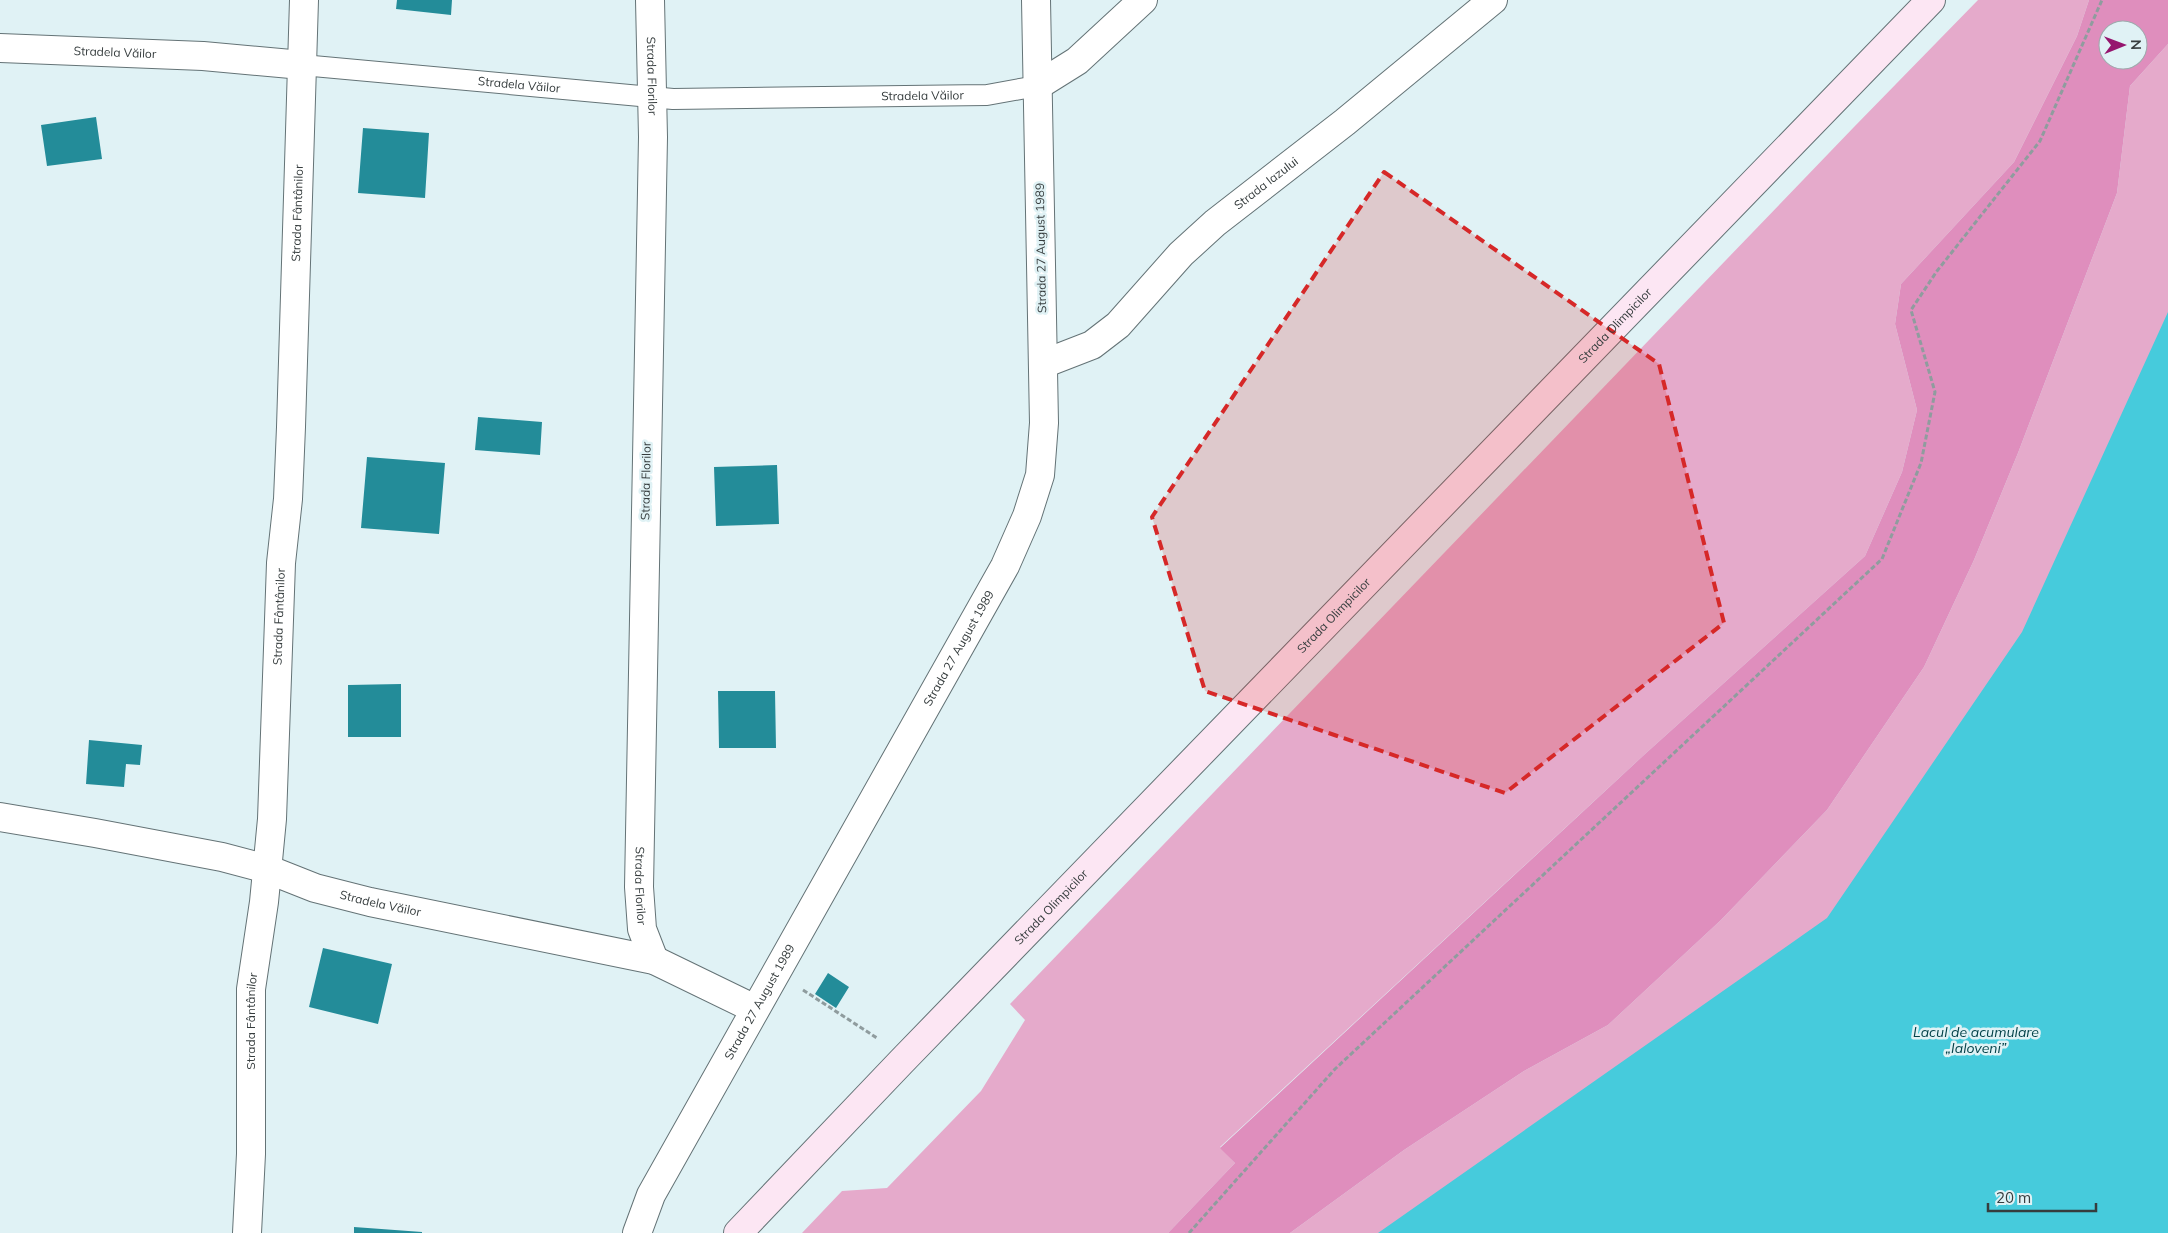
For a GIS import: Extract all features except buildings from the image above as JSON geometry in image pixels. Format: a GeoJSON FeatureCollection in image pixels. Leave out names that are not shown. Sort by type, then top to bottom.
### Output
{"type":"FeatureCollection","features":[{"type":"Feature","properties":{"kind":"main road","name":"Strada Olimpicilor"},"geometry":{"type":"LineString","coordinates":[[738,1233],[936,1025],[1930,0]]}},
{"type":"Feature","properties":{"kind":"street","name":"Strada Fântânilor"},"geometry":{"type":"LineString","coordinates":[[247,1233],[251,1154],[252,989],[272,819],[281,563],[288,499],[291,436],[299,103],[304,0]]}},
{"type":"Feature","properties":{"kind":"street","name":"Strada Florilor"},"geometry":{"type":"LineString","coordinates":[[650,0],[653,147],[639,887],[642,929],[654,960]]}},
{"type":"Feature","properties":{"kind":"street","name":"Strada 27 August 1989"},"geometry":{"type":"LineString","coordinates":[[637,1233],[650,1194],[1009,557],[1027,516],[1040,475],[1044,423],[1036,0]]}},
{"type":"Feature","properties":{"kind":"street"},"geometry":{"type":"LineString","coordinates":[[1037,86],[1076,61],[1143,0]]}},
{"type":"Feature","properties":{"kind":"street","name":"Strada Iazului"},"geometry":{"type":"LineString","coordinates":[[1043,364],[1064,358],[1092,345],[1111,330],[1180,254],[1215,223],[1345,122],[1493,0]]}},
{"type":"Feature","properties":{"kind":"street","name":"Stradela Văilor"},"geometry":{"type":"LineString","coordinates":[[0,48],[203,56],[302,65]]}},
{"type":"Feature","properties":{"kind":"street","name":"Stradela Văilor"},"geometry":{"type":"LineString","coordinates":[[0,817],[105,834],[267,868],[315,888],[370,902],[654,960],[754,1009]]}},
{"type":"Feature","properties":{"kind":"lane","name":"Stradela Văilor"},"geometry":{"type":"LineString","coordinates":[[302,65],[567,87],[673,99],[987,95],[1037,86]]}},
{"type":"Feature","properties":{"kind":"path"},"geometry":{"type":"LineString","coordinates":[[1189,1233],[1335,1069],[1882,559],[1921,463],[1935,392],[1911,310],[1937,271],[2040,142],[2102,0]]}},
{"type":"Feature","properties":{"kind":"path"},"geometry":{"type":"LineString","coordinates":[[797,985],[882,1042]]}},
{"type":"Feature","properties":{"kind":"highlighted area"},"geometry":{"type":"Polygon","coordinates":[[[1384,172],[1659,364],[1724,623],[1505,793],[1205,691],[1152,517],[1384,172]]]}},
{"type":"Feature","properties":{"kind":"shaded area"},"geometry":{"type":"Polygon","coordinates":[[[1978,0],[2089,0],[2077,36],[2014,162],[1901,284],[1895,324],[1917,410],[1902,472],[1865,556],[1645,754],[1220,1147],[1235,1163],[1168,1233],[802,1233],[842,1191],[887,1188],[981,1091],[1025,1020],[1010,1004],[1978,0]]]}},
{"type":"Feature","properties":{"kind":"shaded area"},"geometry":{"type":"Polygon","coordinates":[[[2089,0],[2168,0],[2168,44],[2148,66],[2148,20],[2098,20],[2098,70],[2144,70],[2130,86],[2117,193],[2018,453],[1974,560],[1924,667],[1827,810],[1721,920],[1608,1025],[1524,1071],[1404,1150],[1290,1233],[1168,1233],[1235,1163],[1220,1148],[1645,754],[1865,556],[1902,472],[1917,410],[1895,324],[1901,284],[2014,162],[2077,36],[2089,0]]]}},
{"type":"Feature","properties":{"kind":"shaded area"},"geometry":{"type":"Polygon","coordinates":[[[2168,44],[2168,382],[1883,899],[1422,1233],[1290,1233],[1404,1150],[1524,1071],[1608,1025],[1721,920],[1827,810],[1924,667],[1974,560],[2018,453],[2117,193],[2130,86],[2144,70],[2148,70],[2148,66],[2168,44]]]}},
{"type":"Feature","properties":{"kind":"water","name":"Lacul de acumulare „Ialoveni”"},"geometry":{"type":"Polygon","coordinates":[[[2168,312],[2168,1233],[1378,1233],[1827,918],[2022,632],[2168,312]]]}}]}
